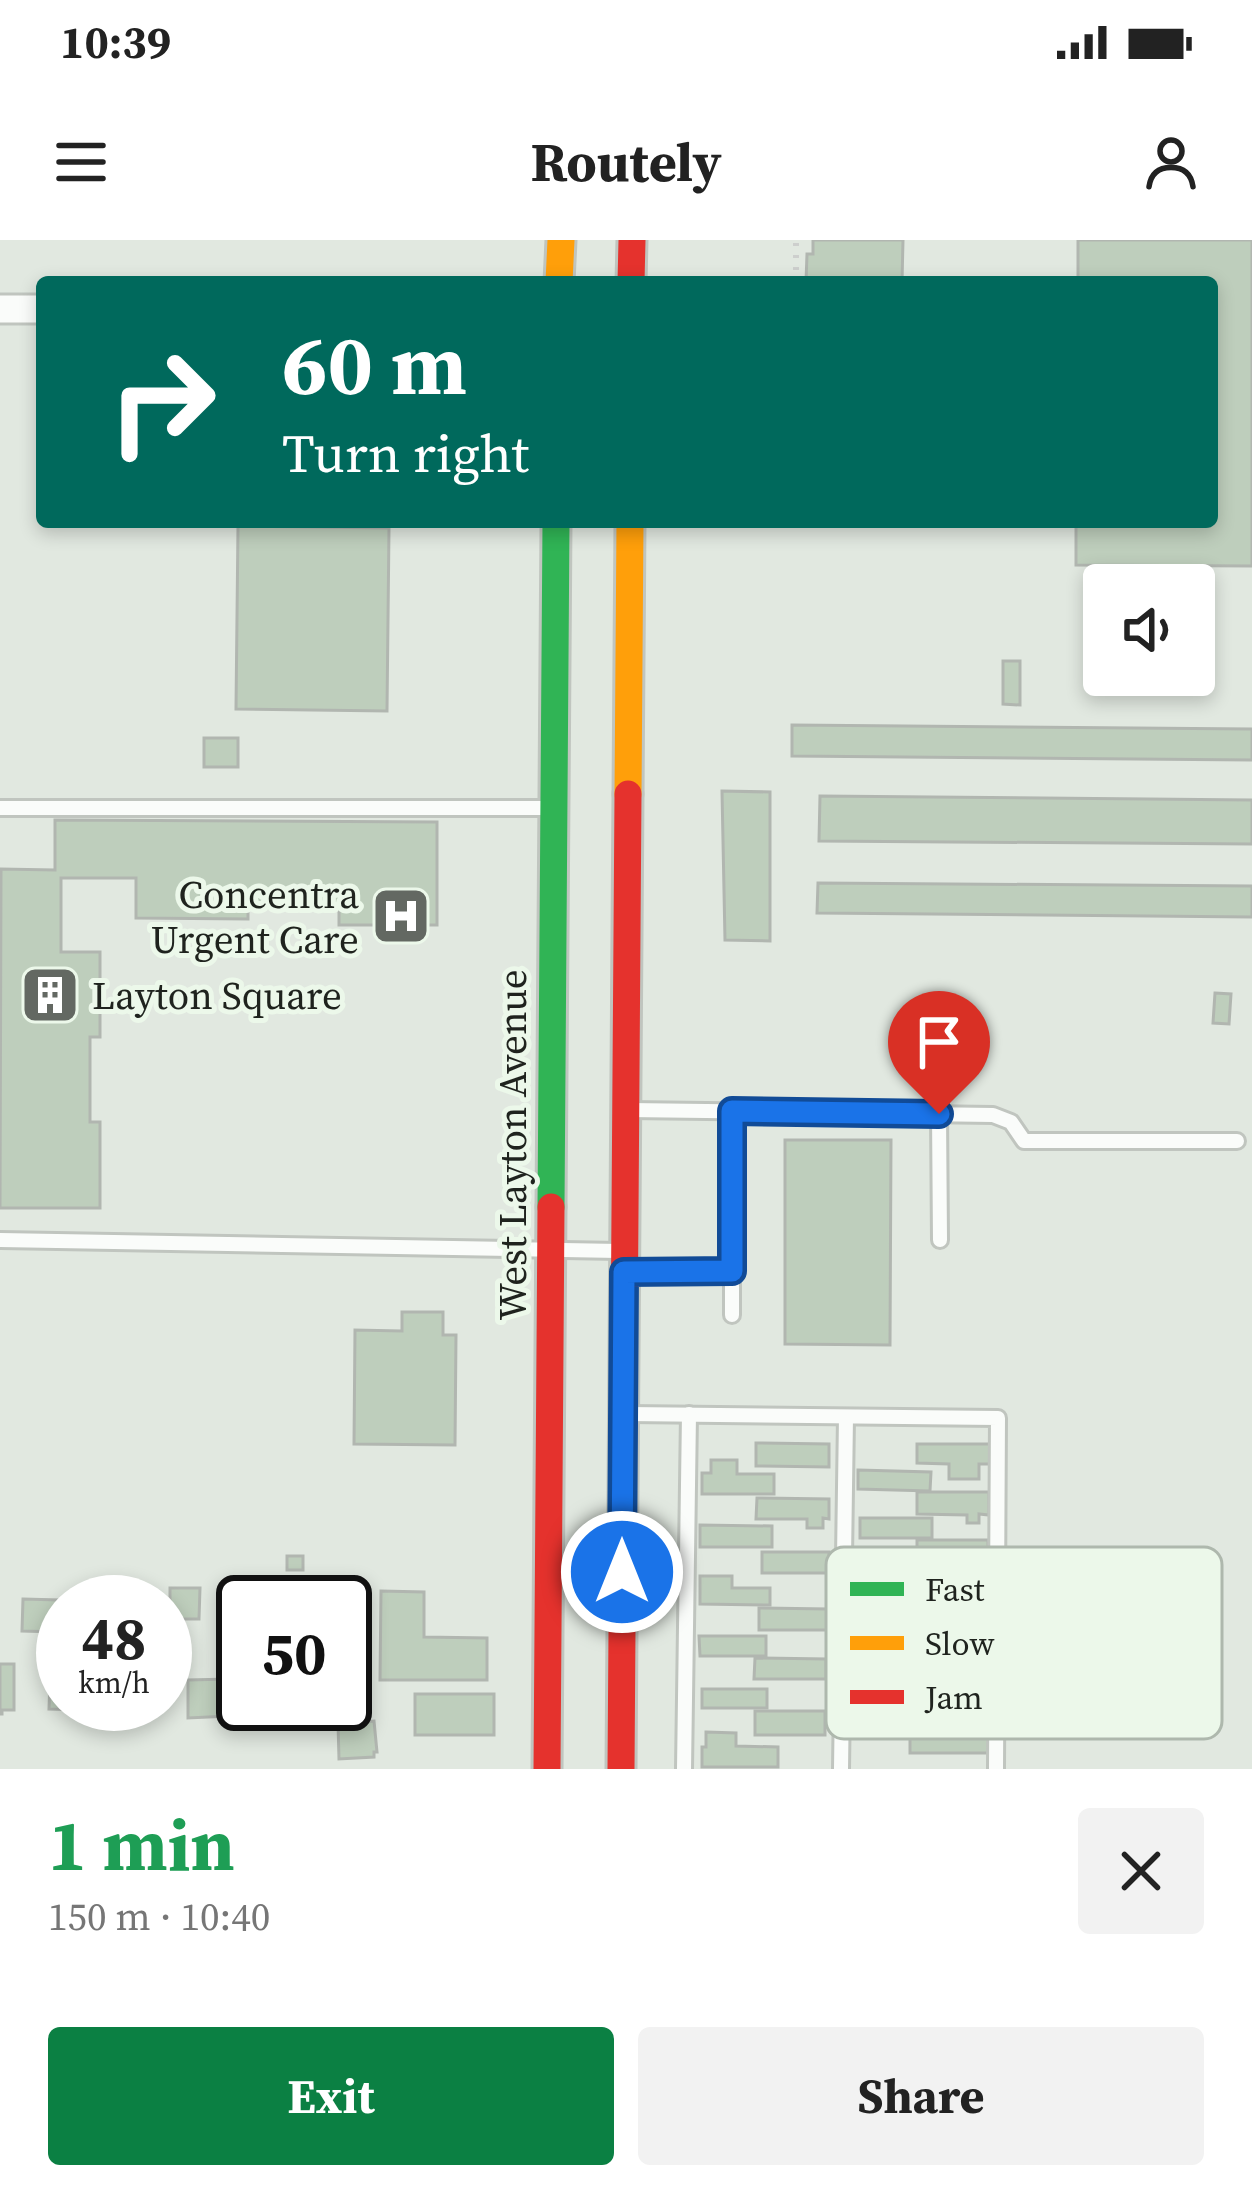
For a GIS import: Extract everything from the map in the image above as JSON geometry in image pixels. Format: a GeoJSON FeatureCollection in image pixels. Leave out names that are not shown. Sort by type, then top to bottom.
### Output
{"type":"FeatureCollection","features":[{"type":"Feature","properties":{"kind":"main road"},"geometry":{"type":"LineString","coordinates":[[559,276],[561,240]]}},
{"type":"Feature","properties":{"kind":"main road"},"geometry":{"type":"LineString","coordinates":[[632,240],[632,276]]}},
{"type":"Feature","properties":{"kind":"main road","name":"West Layton Avenue"},"geometry":{"type":"LineString","coordinates":[[547,1769],[556,528]]}},
{"type":"Feature","properties":{"kind":"main road"},"geometry":{"type":"LineString","coordinates":[[621,1769],[630,528]]}},
{"type":"Feature","properties":{"kind":"street"},"geometry":{"type":"LineString","coordinates":[[0,309],[36,309]]}},
{"type":"Feature","properties":{"kind":"lane"},"geometry":{"type":"LineString","coordinates":[[0,808],[554,808]]}},
{"type":"Feature","properties":{"kind":"lane"},"geometry":{"type":"LineString","coordinates":[[625,1110],[993,1115],[1011,1122],[1024,1141],[1237,1141]]}},
{"type":"Feature","properties":{"kind":"lane"},"geometry":{"type":"LineString","coordinates":[[732,1111],[732,1315]]}},
{"type":"Feature","properties":{"kind":"lane"},"geometry":{"type":"LineString","coordinates":[[939,1114],[940,1240]]}},
{"type":"Feature","properties":{"kind":"lane"},"geometry":{"type":"LineString","coordinates":[[0,1240],[550,1249],[624,1262],[732,1271]]}},
{"type":"Feature","properties":{"kind":"lane"},"geometry":{"type":"LineString","coordinates":[[623,1414],[998,1418],[997,1547]]}},
{"type":"Feature","properties":{"kind":"lane"},"geometry":{"type":"LineString","coordinates":[[684,1769],[688,1414]]}},
{"type":"Feature","properties":{"kind":"lane"},"geometry":{"type":"LineString","coordinates":[[844,1547],[846,1417]]}},
{"type":"Feature","properties":{"kind":"lane"},"geometry":{"type":"LineString","coordinates":[[841,1739],[841,1769]]}},
{"type":"Feature","properties":{"kind":"lane"},"geometry":{"type":"LineString","coordinates":[[996,1739],[996,1769]]}},
{"type":"Feature","properties":{"kind":"path"},"geometry":{"type":"LineString","coordinates":[[796,240],[796,276]]}},
{"type":"Feature","properties":{"kind":"building"},"geometry":{"type":"Polygon","coordinates":[[[813,240],[903,240],[902,276],[806,276],[807,254],[813,254],[813,240]]]}},
{"type":"Feature","properties":{"kind":"building"},"geometry":{"type":"Polygon","coordinates":[[[1078,240],[1252,240],[1252,566],[1076,565],[1076,528],[1218,528],[1218,276],[1078,276],[1078,240]]]}},
{"type":"Feature","properties":{"kind":"building"},"geometry":{"type":"Polygon","coordinates":[[[238,528],[389,528],[387,711],[236,709],[238,528]]]}},
{"type":"Feature","properties":{"kind":"building"},"geometry":{"type":"Polygon","coordinates":[[[1003,661],[1020,661],[1020,705],[1003,704],[1003,661]]]}},
{"type":"Feature","properties":{"kind":"building"},"geometry":{"type":"Polygon","coordinates":[[[792,725],[1252,729],[1252,760],[792,756],[792,725]]]}},
{"type":"Feature","properties":{"kind":"building"},"geometry":{"type":"Polygon","coordinates":[[[204,738],[238,738],[238,767],[204,767],[204,738]]]}},
{"type":"Feature","properties":{"kind":"building"},"geometry":{"type":"Polygon","coordinates":[[[722,791],[770,792],[770,941],[725,940],[722,791]]]}},
{"type":"Feature","properties":{"kind":"building"},"geometry":{"type":"Polygon","coordinates":[[[820,796],[1252,800],[1252,844],[819,841],[820,796]]]}},
{"type":"Feature","properties":{"kind":"building","name":"Layton Square"},"geometry":{"type":"Polygon","coordinates":[[[55,820],[437,822],[437,925],[339,925],[339,909],[248,908],[248,919],[136,918],[136,878],[61,878],[61,952],[100,952],[100,1037],[90,1037],[90,1122],[100,1122],[100,1208],[0,1208],[1,869],[55,870],[55,820]]]}},
{"type":"Feature","properties":{"kind":"building"},"geometry":{"type":"Polygon","coordinates":[[[818,883],[1252,886],[1252,917],[817,913],[818,883]]]}},
{"type":"Feature","properties":{"kind":"building"},"geometry":{"type":"Polygon","coordinates":[[[1215,993],[1231,994],[1229,1024],[1213,1023],[1215,993]]]}},
{"type":"Feature","properties":{"kind":"building"},"geometry":{"type":"Polygon","coordinates":[[[785,1140],[891,1140],[890,1345],[785,1344],[785,1140]]]}},
{"type":"Feature","properties":{"kind":"building"},"geometry":{"type":"Polygon","coordinates":[[[402,1312],[443,1312],[443,1335],[456,1335],[455,1445],[354,1444],[355,1330],[402,1331],[402,1312]]]}},
{"type":"Feature","properties":{"kind":"building"},"geometry":{"type":"Polygon","coordinates":[[[756,1443],[829,1444],[829,1467],[756,1466],[756,1443]]]}},
{"type":"Feature","properties":{"kind":"building"},"geometry":{"type":"Polygon","coordinates":[[[917,1444],[990,1444],[990,1464],[979,1464],[979,1479],[949,1479],[949,1464],[917,1463],[917,1444]]]}},
{"type":"Feature","properties":{"kind":"building"},"geometry":{"type":"Polygon","coordinates":[[[711,1460],[737,1460],[737,1474],[774,1474],[774,1494],[702,1494],[702,1473],[711,1473],[711,1460]]]}},
{"type":"Feature","properties":{"kind":"building"},"geometry":{"type":"Polygon","coordinates":[[[858,1470],[931,1472],[930,1491],[858,1489],[858,1470]]]}},
{"type":"Feature","properties":{"kind":"building"},"geometry":{"type":"Polygon","coordinates":[[[917,1492],[989,1492],[989,1515],[979,1514],[979,1523],[967,1523],[967,1515],[917,1514],[917,1492]]]}},
{"type":"Feature","properties":{"kind":"building"},"geometry":{"type":"Polygon","coordinates":[[[757,1498],[829,1499],[829,1519],[823,1518],[823,1528],[807,1528],[807,1519],[756,1519],[757,1498]]]}},
{"type":"Feature","properties":{"kind":"building"},"geometry":{"type":"Polygon","coordinates":[[[860,1518],[932,1518],[932,1538],[860,1538],[860,1518]]]}},
{"type":"Feature","properties":{"kind":"building"},"geometry":{"type":"Polygon","coordinates":[[[700,1525],[772,1526],[772,1547],[700,1547],[700,1525]]]}},
{"type":"Feature","properties":{"kind":"building"},"geometry":{"type":"Polygon","coordinates":[[[917,1540],[988,1540],[988,1547],[917,1547],[917,1540]]]}},
{"type":"Feature","properties":{"kind":"building"},"geometry":{"type":"Polygon","coordinates":[[[762,1552],[826,1552],[826,1573],[762,1573],[762,1552]]]}},
{"type":"Feature","properties":{"kind":"building"},"geometry":{"type":"Polygon","coordinates":[[[287,1556],[303,1556],[303,1570],[287,1570],[287,1556]]]}},
{"type":"Feature","properties":{"kind":"building"},"geometry":{"type":"Polygon","coordinates":[[[700,1576],[732,1576],[732,1588],[770,1588],[770,1605],[700,1604],[700,1576]]]}},
{"type":"Feature","properties":{"kind":"building"},"geometry":{"type":"Polygon","coordinates":[[[192,1588],[200,1588],[199,1619],[192,1619],[192,1588]]]}},
{"type":"Feature","properties":{"kind":"building"},"geometry":{"type":"Polygon","coordinates":[[[381,1591],[424,1592],[424,1637],[487,1638],[487,1680],[380,1680],[381,1591]]]}},
{"type":"Feature","properties":{"kind":"building"},"geometry":{"type":"Polygon","coordinates":[[[23,1599],[36,1599],[36,1631],[22,1631],[23,1599]]]}},
{"type":"Feature","properties":{"kind":"building"},"geometry":{"type":"Polygon","coordinates":[[[759,1608],[826,1609],[826,1630],[759,1630],[759,1608]]]}},
{"type":"Feature","properties":{"kind":"building"},"geometry":{"type":"Polygon","coordinates":[[[699,1636],[766,1636],[766,1656],[700,1656],[699,1636]]]}},
{"type":"Feature","properties":{"kind":"building"},"geometry":{"type":"Polygon","coordinates":[[[755,1658],[826,1659],[826,1679],[754,1679],[755,1658]]]}},
{"type":"Feature","properties":{"kind":"building"},"geometry":{"type":"Polygon","coordinates":[[[0,1664],[14,1664],[14,1710],[2,1710],[2,1714],[0,1714],[0,1664]]]}},
{"type":"Feature","properties":{"kind":"building"},"geometry":{"type":"Polygon","coordinates":[[[216,1679],[216,1717],[192,1718],[192,1680],[216,1679]]]}},
{"type":"Feature","properties":{"kind":"building"},"geometry":{"type":"Polygon","coordinates":[[[702,1689],[767,1689],[767,1708],[702,1708],[702,1689]]]}},
{"type":"Feature","properties":{"kind":"building"},"geometry":{"type":"Polygon","coordinates":[[[415,1694],[494,1694],[494,1735],[415,1735],[415,1694]]]}},
{"type":"Feature","properties":{"kind":"building"},"geometry":{"type":"Polygon","coordinates":[[[755,1711],[825,1711],[825,1735],[755,1735],[755,1711]]]}},
{"type":"Feature","properties":{"kind":"building"},"geometry":{"type":"Polygon","coordinates":[[[372,1721],[374,1757],[339,1759],[338,1731],[372,1731],[372,1721]]]}},
{"type":"Feature","properties":{"kind":"building"},"geometry":{"type":"Polygon","coordinates":[[[706,1732],[736,1733],[736,1746],[778,1747],[778,1767],[702,1767],[706,1732]]]}},
{"type":"Feature","properties":{"kind":"building"},"geometry":{"type":"Polygon","coordinates":[[[910,1739],[990,1739],[990,1753],[910,1753],[910,1739]]]}},
{"type":"Feature","properties":{"kind":"traffic: fast"},"geometry":{"type":"LineString","coordinates":[[551,1207],[556,528]]}},
{"type":"Feature","properties":{"kind":"traffic: slow"},"geometry":{"type":"LineString","coordinates":[[559,276],[561,240]]}},
{"type":"Feature","properties":{"kind":"traffic: slow"},"geometry":{"type":"LineString","coordinates":[[628,794],[630,528]]}},
{"type":"Feature","properties":{"kind":"traffic: jam"},"geometry":{"type":"LineString","coordinates":[[631,276],[632,240]]}},
{"type":"Feature","properties":{"kind":"traffic: jam"},"geometry":{"type":"LineString","coordinates":[[621,1769],[628,794]]}},
{"type":"Feature","properties":{"kind":"traffic: jam"},"geometry":{"type":"LineString","coordinates":[[547,1769],[551,1207]]}},
{"type":"Feature","properties":{"kind":"place","name":"Concentra Urgent Care"},"geometry":{"type":"Point","coordinates":[401,916]}},
{"type":"Feature","properties":{"kind":"place","name":"Layton Square"},"geometry":{"type":"Point","coordinates":[50,995]}},
{"type":"Feature","properties":{"kind":"route"},"geometry":{"type":"LineString","coordinates":[[622,1572],[624,1272],[732,1271],[732,1111],[939,1114]]}}]}
